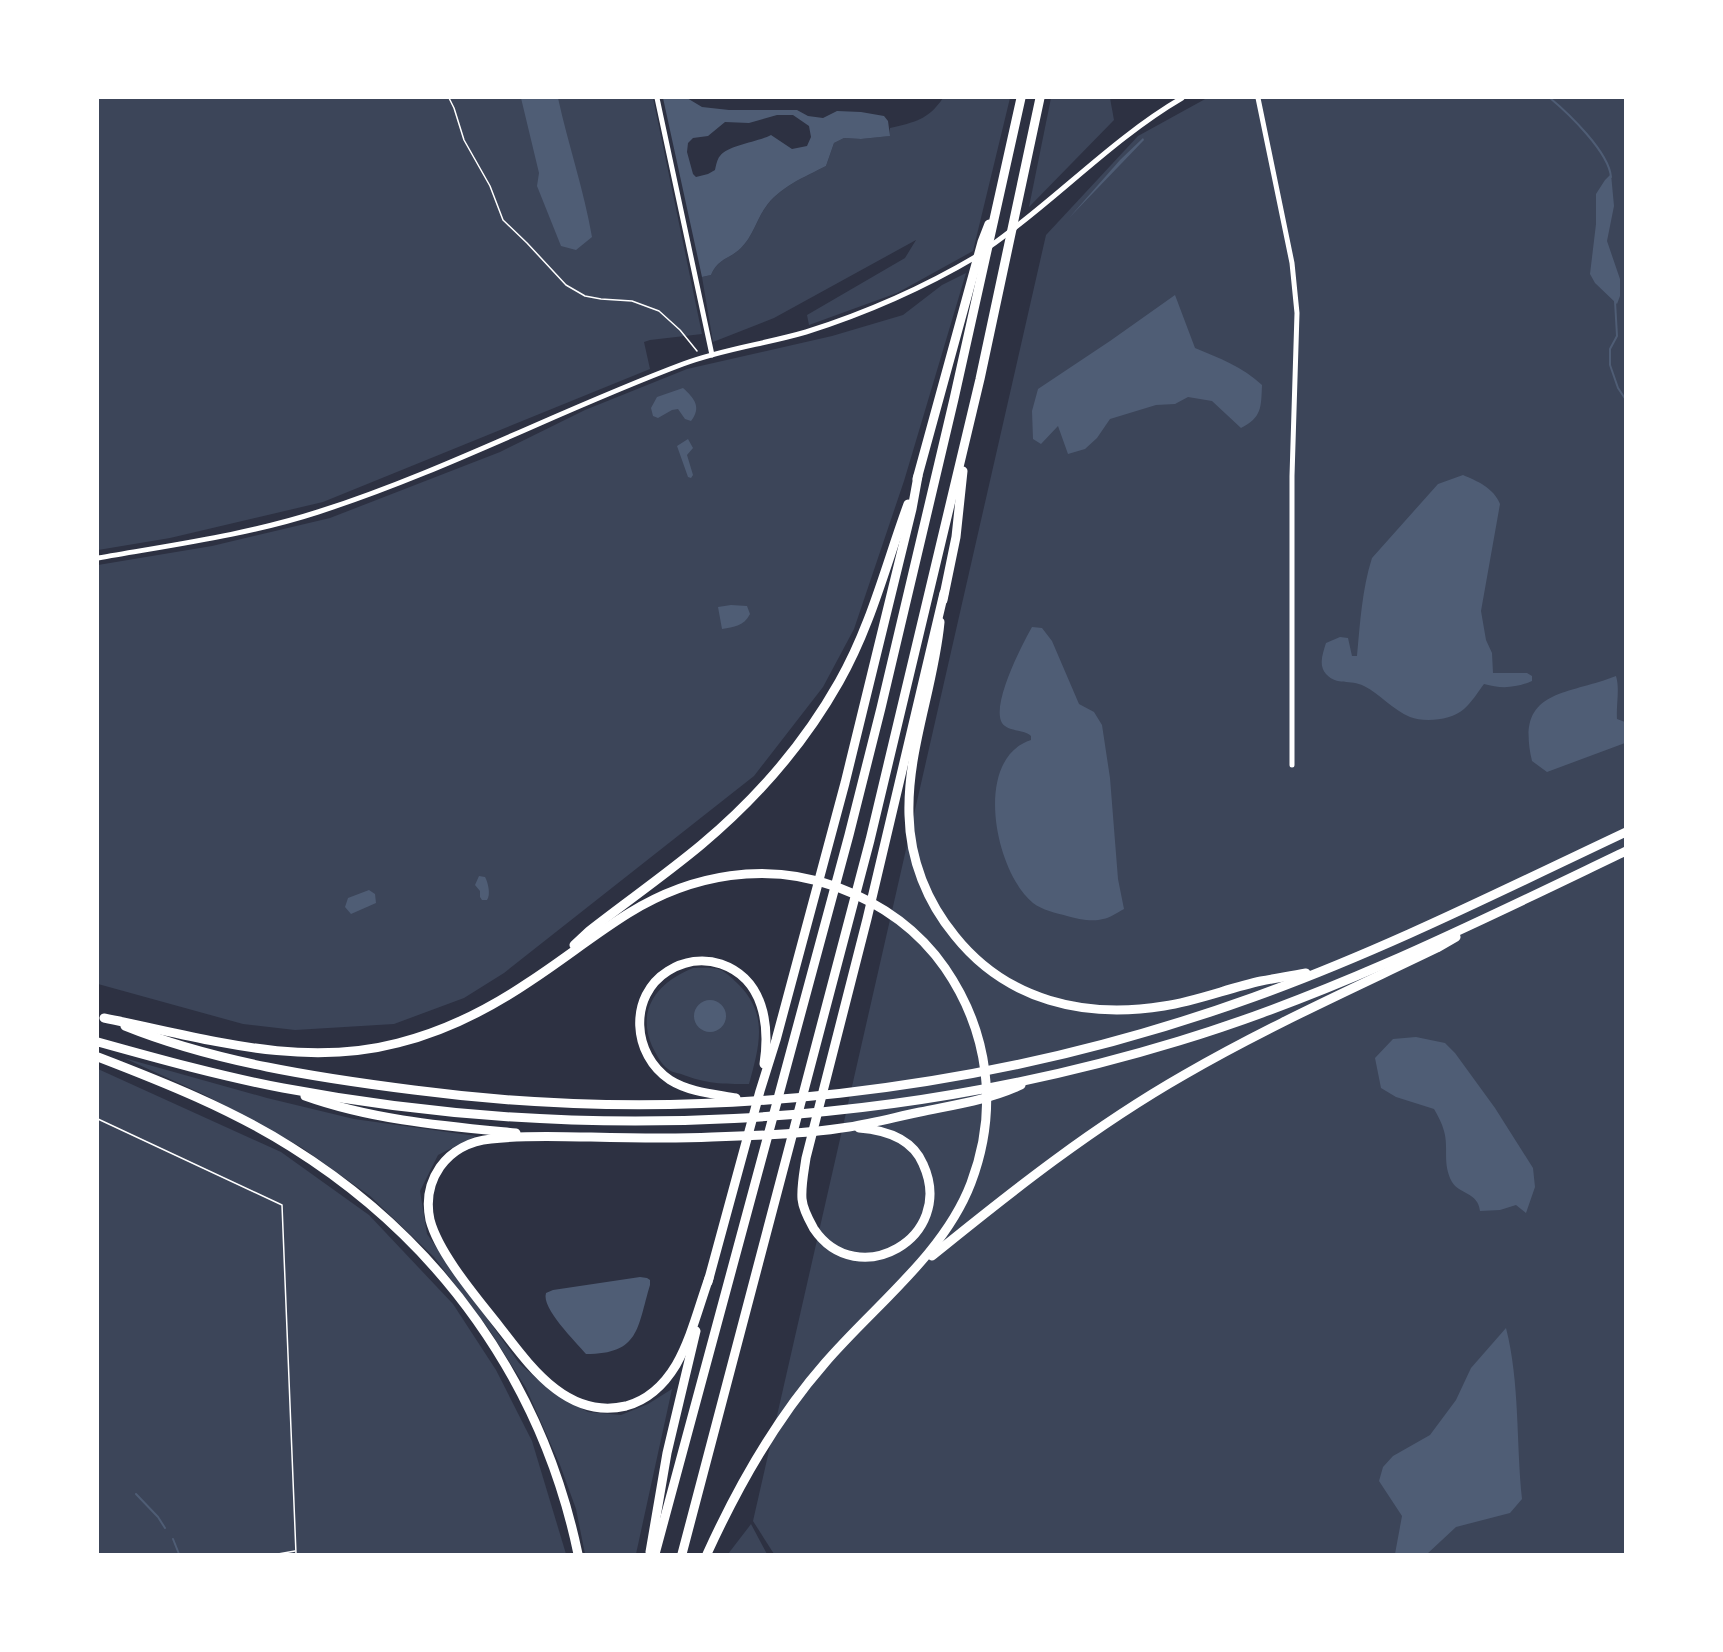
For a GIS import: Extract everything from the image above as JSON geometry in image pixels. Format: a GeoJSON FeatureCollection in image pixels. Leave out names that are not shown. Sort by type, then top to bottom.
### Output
{"type":"FeatureCollection","features":[{"type":"Feature","properties":{"kind":"highway"},"geometry":{"type":"LineString","coordinates":[[655,1554],[855,812],[930,504],[1021,98]]}},
{"type":"Feature","properties":{"kind":"highway"},"geometry":{"type":"LineString","coordinates":[[682,1554],[870,840],[969,424],[1040,98]]}},
{"type":"Feature","properties":{"kind":"highway"},"geometry":{"type":"LineString","coordinates":[[550,967],[589,931],[702,844],[746,804],[795,747],[840,681],[876,600],[918,476],[982,242],[1000,194]]}},
{"type":"Feature","properties":{"kind":"highway"},"geometry":{"type":"LineString","coordinates":[[848,1127],[887,1131],[899,1138],[912,1148],[922,1161],[928,1177],[931,1193],[929,1209],[922,1226],[899,1249],[882,1255],[866,1257],[846,1253],[830,1245],[818,1234],[808,1219],[802,1200],[802,1181],[944,593],[956,537],[969,424]]}},
{"type":"Feature","properties":{"kind":"highway"},"geometry":{"type":"LineString","coordinates":[[650,1554],[667,1453],[709,1278],[845,783],[918,476]]}},
{"type":"Feature","properties":{"kind":"highway"},"geometry":{"type":"LineString","coordinates":[[944,593],[939,635],[910,782],[909,815],[911,842],[917,867],[929,897],[942,921],[963,947],[1012,986],[1070,1006],[1099,1011],[1165,1006],[1260,981],[1329,969]]}},
{"type":"Feature","properties":{"kind":"highway"},"geometry":{"type":"LineString","coordinates":[[101,1016],[157,1039],[219,1055],[364,1084],[450,1095],[523,1101],[620,1104],[723,1099],[750,1101],[854,1091],[972,1074],[1083,1050],[1175,1024],[1329,969],[1626,832]]}},
{"type":"Feature","properties":{"kind":"highway"},"geometry":{"type":"LineString","coordinates":[[709,1278],[680,1358],[663,1384],[648,1397],[622,1407],[598,1408],[571,1400],[545,1381],[514,1346],[452,1263],[432,1227],[428,1202],[430,1188],[440,1167],[450,1155],[465,1146],[491,1139],[712,1137],[848,1127],[1180,1041],[1335,985],[1505,909],[1626,851]]}},
{"type":"Feature","properties":{"kind":"highway"},"geometry":{"type":"LineString","coordinates":[[101,1016],[220,1043],[269,1051],[317,1054],[359,1051],[397,1043],[465,1020],[499,1001],[632,911],[658,896],[689,884],[724,875],[756,873],[802,876],[844,889],[866,898],[887,911],[924,941],[955,983],[977,1031],[987,1079],[985,1133],[972,1182],[950,1225],[911,1272],[845,1340],[784,1415],[734,1497],[707,1554]]}},
{"type":"Feature","properties":{"kind":"highway"},"geometry":{"type":"LineString","coordinates":[[911,1272],[1035,1173],[1142,1100],[1233,1047],[1437,948],[1505,909]]}},
{"type":"Feature","properties":{"kind":"highway"},"geometry":{"type":"LineString","coordinates":[[723,1099],[671,1081],[652,1064],[640,1038],[639,1023],[646,996],[654,983],[666,972],[680,965],[696,961],[711,961],[729,967],[750,984],[759,999],[766,1021],[767,1040],[760,1091]]}},
{"type":"Feature","properties":{"kind":"highway"},"geometry":{"type":"LineString","coordinates":[[98,1042],[215,1074],[285,1089],[446,1112],[523,1117],[620,1121],[717,1120],[851,1109],[978,1095]]}},
{"type":"Feature","properties":{"kind":"highway"},"geometry":{"type":"LineString","coordinates":[[98,1057],[182,1091],[235,1116],[289,1146],[373,1206],[409,1239],[440,1272],[470,1311],[498,1351],[521,1392],[542,1437],[559,1482],[578,1554]]}},
{"type":"Feature","properties":{"kind":"highway"},"geometry":{"type":"LineString","coordinates":[[285,1089],[340,1107],[395,1118],[554,1137]]}},
{"type":"Feature","properties":{"kind":"street"},"geometry":{"type":"LineString","coordinates":[[657,98],[712,355]]}},
{"type":"Feature","properties":{"kind":"street"},"geometry":{"type":"LineString","coordinates":[[98,558],[246,531],[316,513],[430,471],[655,375],[701,358],[836,322],[897,298],[944,275],[987,249],[1043,207],[1081,172],[1130,133],[1182,98]]}},
{"type":"Feature","properties":{"kind":"street"},"geometry":{"type":"LineString","coordinates":[[1257,98],[1292,263],[1297,313],[1292,476],[1292,765]]}},
{"type":"Feature","properties":{"kind":"path"},"geometry":{"type":"LineString","coordinates":[[449,98],[464,140],[490,186],[503,220],[566,285],[585,296],[632,301],[660,311],[692,343],[701,358]]}},
{"type":"Feature","properties":{"kind":"path"},"geometry":{"type":"LineString","coordinates":[[98,1119],[282,1205],[296,1553],[278,1554]]}},
{"type":"Feature","properties":{"kind":"shaded area"},"geometry":{"type":"Polygon","coordinates":[[[98,98],[653,98],[702,334],[644,342],[650,369],[323,502],[170,538],[98,550],[98,98]]]}},
{"type":"Feature","properties":{"kind":"shaded area"},"geometry":{"type":"Polygon","coordinates":[[[521,98],[558,98],[592,237],[576,250],[561,246],[537,186],[539,173],[521,98]]]}},
{"type":"Feature","properties":{"kind":"shaded area"},"geometry":{"type":"Polygon","coordinates":[[[663,98],[687,98],[702,107],[729,110],[797,110],[808,116],[823,118],[837,111],[884,116],[888,121],[890,136],[844,138],[834,143],[826,166],[777,194],[765,208],[749,239],[741,248],[717,265],[711,275],[702,277],[663,98]],[[777,115],[749,123],[725,122],[708,136],[693,138],[688,143],[687,152],[693,174],[696,177],[708,174],[715,170],[718,159],[724,152],[771,135],[792,149],[807,146],[811,137],[809,126],[793,115],[777,115]]]}},
{"type":"Feature","properties":{"kind":"shaded area"},"geometry":{"type":"Polygon","coordinates":[[[943,98],[1010,98],[973,251],[897,293],[809,325],[807,315],[905,258],[916,240],[774,318],[713,342],[702,277],[711,275],[717,265],[741,248],[749,239],[762,213],[777,194],[826,166],[834,143],[844,138],[889,136],[890,128],[926,116],[943,98]]]}},
{"type":"Feature","properties":{"kind":"shaded area"},"geometry":{"type":"Polygon","coordinates":[[[1051,98],[1110,98],[1114,120],[1029,207],[1051,98]]]}},
{"type":"Feature","properties":{"kind":"shaded area"},"geometry":{"type":"Polygon","coordinates":[[[1207,98],[1625,98],[1625,1554],[774,1554],[753,1521],[1046,235],[1138,136],[1207,98]]]}},
{"type":"Feature","properties":{"kind":"shaded area"},"geometry":{"type":"Polygon","coordinates":[[[1143,138],[1144,140],[1069,218],[1120,160],[1143,138]]]}},
{"type":"Feature","properties":{"kind":"shaded area"},"geometry":{"type":"Polygon","coordinates":[[[1611,174],[1614,206],[1607,241],[1620,279],[1620,296],[1617,304],[1595,283],[1590,274],[1596,224],[1596,194],[1611,174]]]}},
{"type":"Feature","properties":{"kind":"shaded area"},"geometry":{"type":"Polygon","coordinates":[[[966,273],[904,481],[854,629],[823,687],[754,776],[504,973],[464,998],[394,1024],[295,1030],[243,1024],[98,984],[98,565],[212,546],[330,518],[500,452],[585,410],[687,369],[832,336],[903,315],[942,285],[966,273]]]}},
{"type":"Feature","properties":{"kind":"shaded area"},"geometry":{"type":"Polygon","coordinates":[[[1175,295],[1195,348],[1239,368],[1262,385],[1257,416],[1241,428],[1212,401],[1188,397],[1175,404],[1156,405],[1110,419],[1097,438],[1085,449],[1068,454],[1058,426],[1041,444],[1033,439],[1032,411],[1038,389],[1175,295]]]}},
{"type":"Feature","properties":{"kind":"shaded area"},"geometry":{"type":"Polygon","coordinates":[[[683,388],[690,395],[696,407],[691,421],[685,419],[678,409],[658,418],[653,416],[651,408],[657,397],[683,388]]]}},
{"type":"Feature","properties":{"kind":"shaded area"},"geometry":{"type":"Polygon","coordinates":[[[688,439],[693,448],[687,455],[693,475],[691,478],[688,477],[677,446],[688,439]]]}},
{"type":"Feature","properties":{"kind":"shaded area"},"geometry":{"type":"Polygon","coordinates":[[[1463,475],[1489,489],[1500,504],[1481,611],[1486,640],[1492,653],[1493,673],[1527,673],[1532,676],[1532,681],[1508,687],[1484,684],[1470,703],[1459,713],[1438,719],[1416,719],[1398,710],[1364,686],[1330,678],[1322,667],[1323,655],[1326,643],[1340,637],[1348,638],[1352,656],[1357,656],[1360,619],[1372,558],[1438,484],[1463,475]]]}},
{"type":"Feature","properties":{"kind":"shaded area"},"geometry":{"type":"Polygon","coordinates":[[[747,606],[750,614],[735,627],[722,629],[718,607],[747,606]]]}},
{"type":"Feature","properties":{"kind":"shaded area"},"geometry":{"type":"Polygon","coordinates":[[[1032,627],[1042,628],[1052,641],[1079,704],[1094,712],[1102,725],[1110,778],[1118,879],[1124,909],[1106,918],[1085,920],[1075,918],[1049,911],[1033,903],[1020,888],[1008,867],[1000,843],[996,817],[996,792],[1001,769],[1013,751],[1031,740],[1028,734],[1008,728],[1002,723],[1001,703],[1009,675],[1032,627]]]}},
{"type":"Feature","properties":{"kind":"shaded area"},"geometry":{"type":"Polygon","coordinates":[[[1616,676],[1617,719],[1625,722],[1625,743],[1547,772],[1532,761],[1529,737],[1531,720],[1538,708],[1549,699],[1563,693],[1616,676]]]}},
{"type":"Feature","properties":{"kind":"shaded area"},"geometry":{"type":"Polygon","coordinates":[[[479,876],[485,877],[487,882],[489,892],[487,900],[482,900],[480,891],[475,885],[479,876]]]}},
{"type":"Feature","properties":{"kind":"shaded area"},"geometry":{"type":"Polygon","coordinates":[[[369,890],[375,894],[376,903],[351,914],[345,907],[348,898],[369,890]]]}},
{"type":"Feature","properties":{"kind":"shaded area"},"geometry":{"type":"Polygon","coordinates":[[[693,968],[714,968],[723,971],[739,985],[755,1008],[759,1032],[749,1084],[707,1082],[672,1072],[663,1064],[652,1046],[647,1020],[653,998],[670,981],[693,968]]]}},
{"type":"Feature","properties":{"kind":"shaded area"},"geometry":{"type":"Polygon","coordinates":[[[710,1000],[722,1004],[726,1016],[722,1028],[710,1032],[698,1028],[694,1016],[698,1004],[710,1000]]]}},
{"type":"Feature","properties":{"kind":"shaded area"},"geometry":{"type":"Polygon","coordinates":[[[1416,1037],[1445,1043],[1455,1053],[1495,1108],[1533,1168],[1535,1187],[1526,1213],[1516,1205],[1500,1210],[1480,1211],[1476,1200],[1452,1182],[1447,1169],[1444,1131],[1434,1109],[1396,1097],[1381,1088],[1375,1058],[1393,1039],[1416,1037]]]}},
{"type":"Feature","properties":{"kind":"shaded area"},"geometry":{"type":"Polygon","coordinates":[[[124,1058],[267,1098],[354,1119],[476,1136],[438,1155],[420,1191],[427,1234],[519,1363],[552,1392],[588,1412],[621,1415],[648,1404],[672,1389],[636,1554],[585,1554],[576,1509],[560,1465],[526,1388],[490,1331],[434,1257],[370,1196],[301,1147],[205,1095],[124,1058]]]}},
{"type":"Feature","properties":{"kind":"shaded area"},"geometry":{"type":"Polygon","coordinates":[[[98,1069],[281,1152],[369,1215],[453,1304],[496,1370],[532,1441],[566,1554],[98,1554],[98,1069]]]}},
{"type":"Feature","properties":{"kind":"shaded area"},"geometry":{"type":"Polygon","coordinates":[[[640,1277],[650,1280],[650,1285],[638,1326],[627,1344],[604,1353],[586,1354],[554,1316],[546,1299],[546,1293],[553,1290],[640,1277]]]}},
{"type":"Feature","properties":{"kind":"shaded area"},"geometry":{"type":"Polygon","coordinates":[[[1506,1328],[1516,1391],[1522,1499],[1510,1513],[1456,1527],[1427,1554],[1395,1554],[1402,1516],[1379,1481],[1383,1467],[1393,1456],[1430,1435],[1456,1400],[1471,1368],[1506,1328]]]}},
{"type":"Feature","properties":{"kind":"shaded area"},"geometry":{"type":"Polygon","coordinates":[[[751,1524],[767,1554],[728,1554],[748,1528],[751,1524]]]}},
{"type":"Feature","properties":{"kind":"waterway"},"geometry":{"type":"LineString","coordinates":[[1550,98],[1577,123],[1596,145],[1609,167],[1611,177]]}},
{"type":"Feature","properties":{"kind":"waterway"},"geometry":{"type":"LineString","coordinates":[[1615,301],[1617,336],[1610,349],[1610,365],[1618,388],[1626,400]]}},
{"type":"Feature","properties":{"kind":"waterway"},"geometry":{"type":"LineString","coordinates":[[136,1494],[158,1517],[165,1528]]}},
{"type":"Feature","properties":{"kind":"waterway"},"geometry":{"type":"LineString","coordinates":[[173,1539],[179,1554]]}}]}
